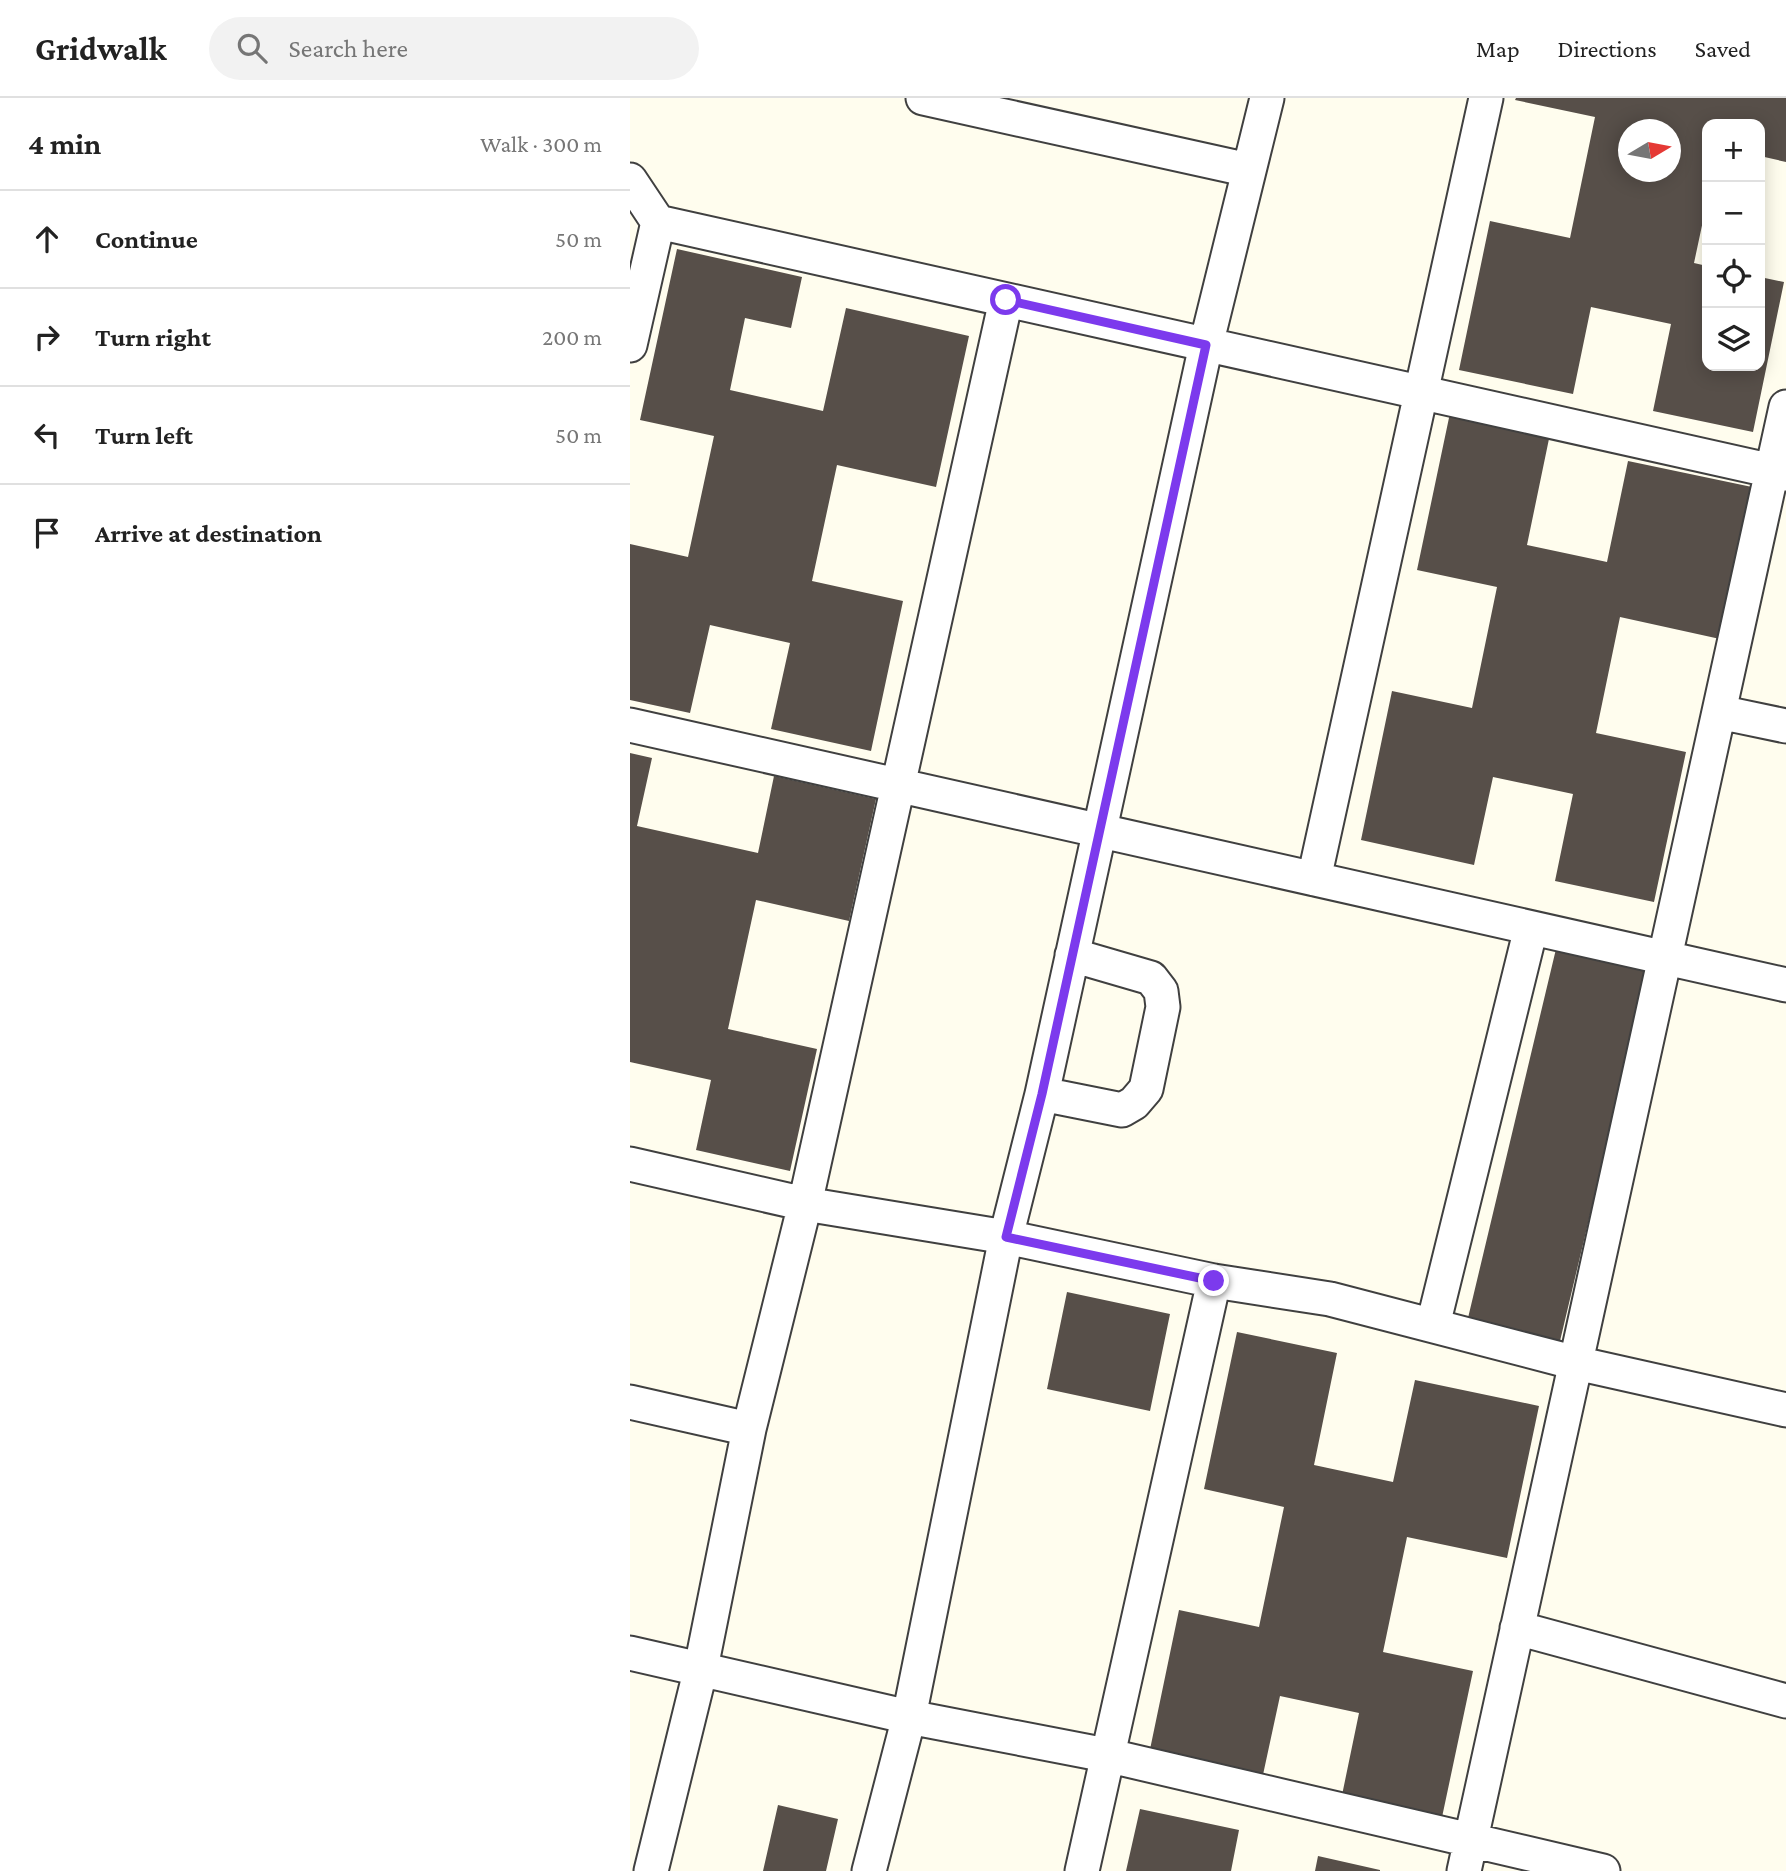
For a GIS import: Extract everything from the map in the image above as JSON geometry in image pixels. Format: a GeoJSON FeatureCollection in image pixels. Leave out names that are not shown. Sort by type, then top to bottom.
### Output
{"type":"FeatureCollection","features":[{"type":"Feature","properties":{"kind":"street"},"geometry":{"type":"LineString","coordinates":[[923,98],[1249,170]]}},
{"type":"Feature","properties":{"kind":"street"},"geometry":{"type":"LineString","coordinates":[[869,1871],[909,1717],[1006,1237],[1042,1094],[1206,345],[1267,98]]}},
{"type":"Feature","properties":{"kind":"street"},"geometry":{"type":"LineString","coordinates":[[1314,879],[1486,98]]}},
{"type":"Feature","properties":{"kind":"street"},"geometry":{"type":"LineString","coordinates":[[630,180],[658,222],[1779,472]]}},
{"type":"Feature","properties":{"kind":"street"},"geometry":{"type":"LineString","coordinates":[[630,345],[658,222]]}},
{"type":"Feature","properties":{"kind":"street"},"geometry":{"type":"LineString","coordinates":[[651,1871],[701,1668],[749,1429],[805,1204],[1006,300]]}},
{"type":"Feature","properties":{"kind":"street"},"geometry":{"type":"LineString","coordinates":[[1468,1856],[1719,712],[1779,472],[1786,407]]}},
{"type":"Feature","properties":{"kind":"street"},"geometry":{"type":"LineString","coordinates":[[1719,712],[1786,726]]}},
{"type":"Feature","properties":{"kind":"street"},"geometry":{"type":"LineString","coordinates":[[630,725],[1786,985]]}},
{"type":"Feature","properties":{"kind":"street"},"geometry":{"type":"LineString","coordinates":[[1433,1325],[1531,928]]}},
{"type":"Feature","properties":{"kind":"street"},"geometry":{"type":"LineString","coordinates":[[1042,1094],[1122,1110],[1146,1089],[1163,1007],[1161,991],[1151,978],[1072,955]]}},
{"type":"Feature","properties":{"kind":"street"},"geometry":{"type":"LineString","coordinates":[[630,1164],[805,1204],[1006,1237],[1214,1281],[1331,1299],[1576,1363],[1786,1410]]}},
{"type":"Feature","properties":{"kind":"street"},"geometry":{"type":"LineString","coordinates":[[1082,1871],[1214,1281]]}},
{"type":"Feature","properties":{"kind":"street"},"geometry":{"type":"LineString","coordinates":[[630,1402],[749,1429]]}},
{"type":"Feature","properties":{"kind":"street"},"geometry":{"type":"LineString","coordinates":[[1517,1628],[1786,1701]]}},
{"type":"Feature","properties":{"kind":"street"},"geometry":{"type":"LineString","coordinates":[[630,1653],[909,1717],[1106,1755],[1468,1856],[1603,1871]]}},
{"type":"Feature","properties":{"kind":"building"},"geometry":{"type":"Polygon","coordinates":[[[1786,98],[1786,162],[1765,157],[1765,119],[1702,119],[1702,225],[1694,263],[1702,265],[1702,371],[1765,371],[1765,278],[1784,282],[1753,432],[1653,411],[1671,324],[1591,307],[1573,394],[1459,370],[1490,221],[1570,238],[1595,117],[1515,100],[1786,98]]]}},
{"type":"Feature","properties":{"kind":"building"},"geometry":{"type":"Polygon","coordinates":[[[677,249],[802,277],[791,328],[745,318],[730,390],[823,411],[846,308],[969,336],[936,487],[837,465],[812,581],[903,601],[871,751],[771,729],[790,643],[710,625],[690,713],[630,700],[630,544],[688,557],[714,436],[640,420],[677,249]]]}},
{"type":"Feature","properties":{"kind":"building"},"geometry":{"type":"Polygon","coordinates":[[[1450,413],[1550,434],[1527,545],[1607,562],[1628,461],[1752,487],[1720,639],[1620,617],[1596,733],[1686,752],[1654,902],[1555,881],[1573,794],[1493,777],[1474,865],[1361,840],[1392,691],[1472,708],[1497,587],[1417,570],[1450,413]]]}},
{"type":"Feature","properties":{"kind":"building"},"geometry":{"type":"Polygon","coordinates":[[[630,753],[652,758],[637,826],[758,853],[774,776],[876,799],[849,921],[756,900],[728,1029],[817,1049],[790,1171],[696,1150],[711,1080],[630,1062],[630,753]]]}},
{"type":"Feature","properties":{"kind":"building"},"geometry":{"type":"Polygon","coordinates":[[[1556,949],[1648,971],[1560,1341],[1468,1318],[1556,949]]]}},
{"type":"Feature","properties":{"kind":"building"},"geometry":{"type":"Polygon","coordinates":[[[1067,1292],[1170,1314],[1150,1411],[1047,1389],[1067,1292]]]}},
{"type":"Feature","properties":{"kind":"building"},"geometry":{"type":"Polygon","coordinates":[[[1237,1332],[1337,1353],[1314,1465],[1393,1482],[1415,1380],[1539,1406],[1507,1558],[1407,1537],[1383,1652],[1473,1671],[1441,1822],[1341,1800],[1359,1713],[1280,1696],[1261,1784],[1148,1759],[1179,1610],[1259,1627],[1284,1507],[1204,1489],[1237,1332]]]}},
{"type":"Feature","properties":{"kind":"building"},"geometry":{"type":"Polygon","coordinates":[[[778,1805],[838,1819],[826,1871],[763,1871],[778,1805]]]}},
{"type":"Feature","properties":{"kind":"building"},"geometry":{"type":"Polygon","coordinates":[[[1140,1809],[1239,1830],[1231,1871],[1126,1871],[1140,1809]]]}},
{"type":"Feature","properties":{"kind":"building"},"geometry":{"type":"Polygon","coordinates":[[[1318,1856],[1380,1870],[1380,1871],[1315,1871],[1318,1856]]]}},
{"type":"Feature","properties":{"kind":"route"},"geometry":{"type":"LineString","coordinates":[[1006,300],[1206,345],[1042,1094],[1006,1237],[1214,1281]]}}]}
